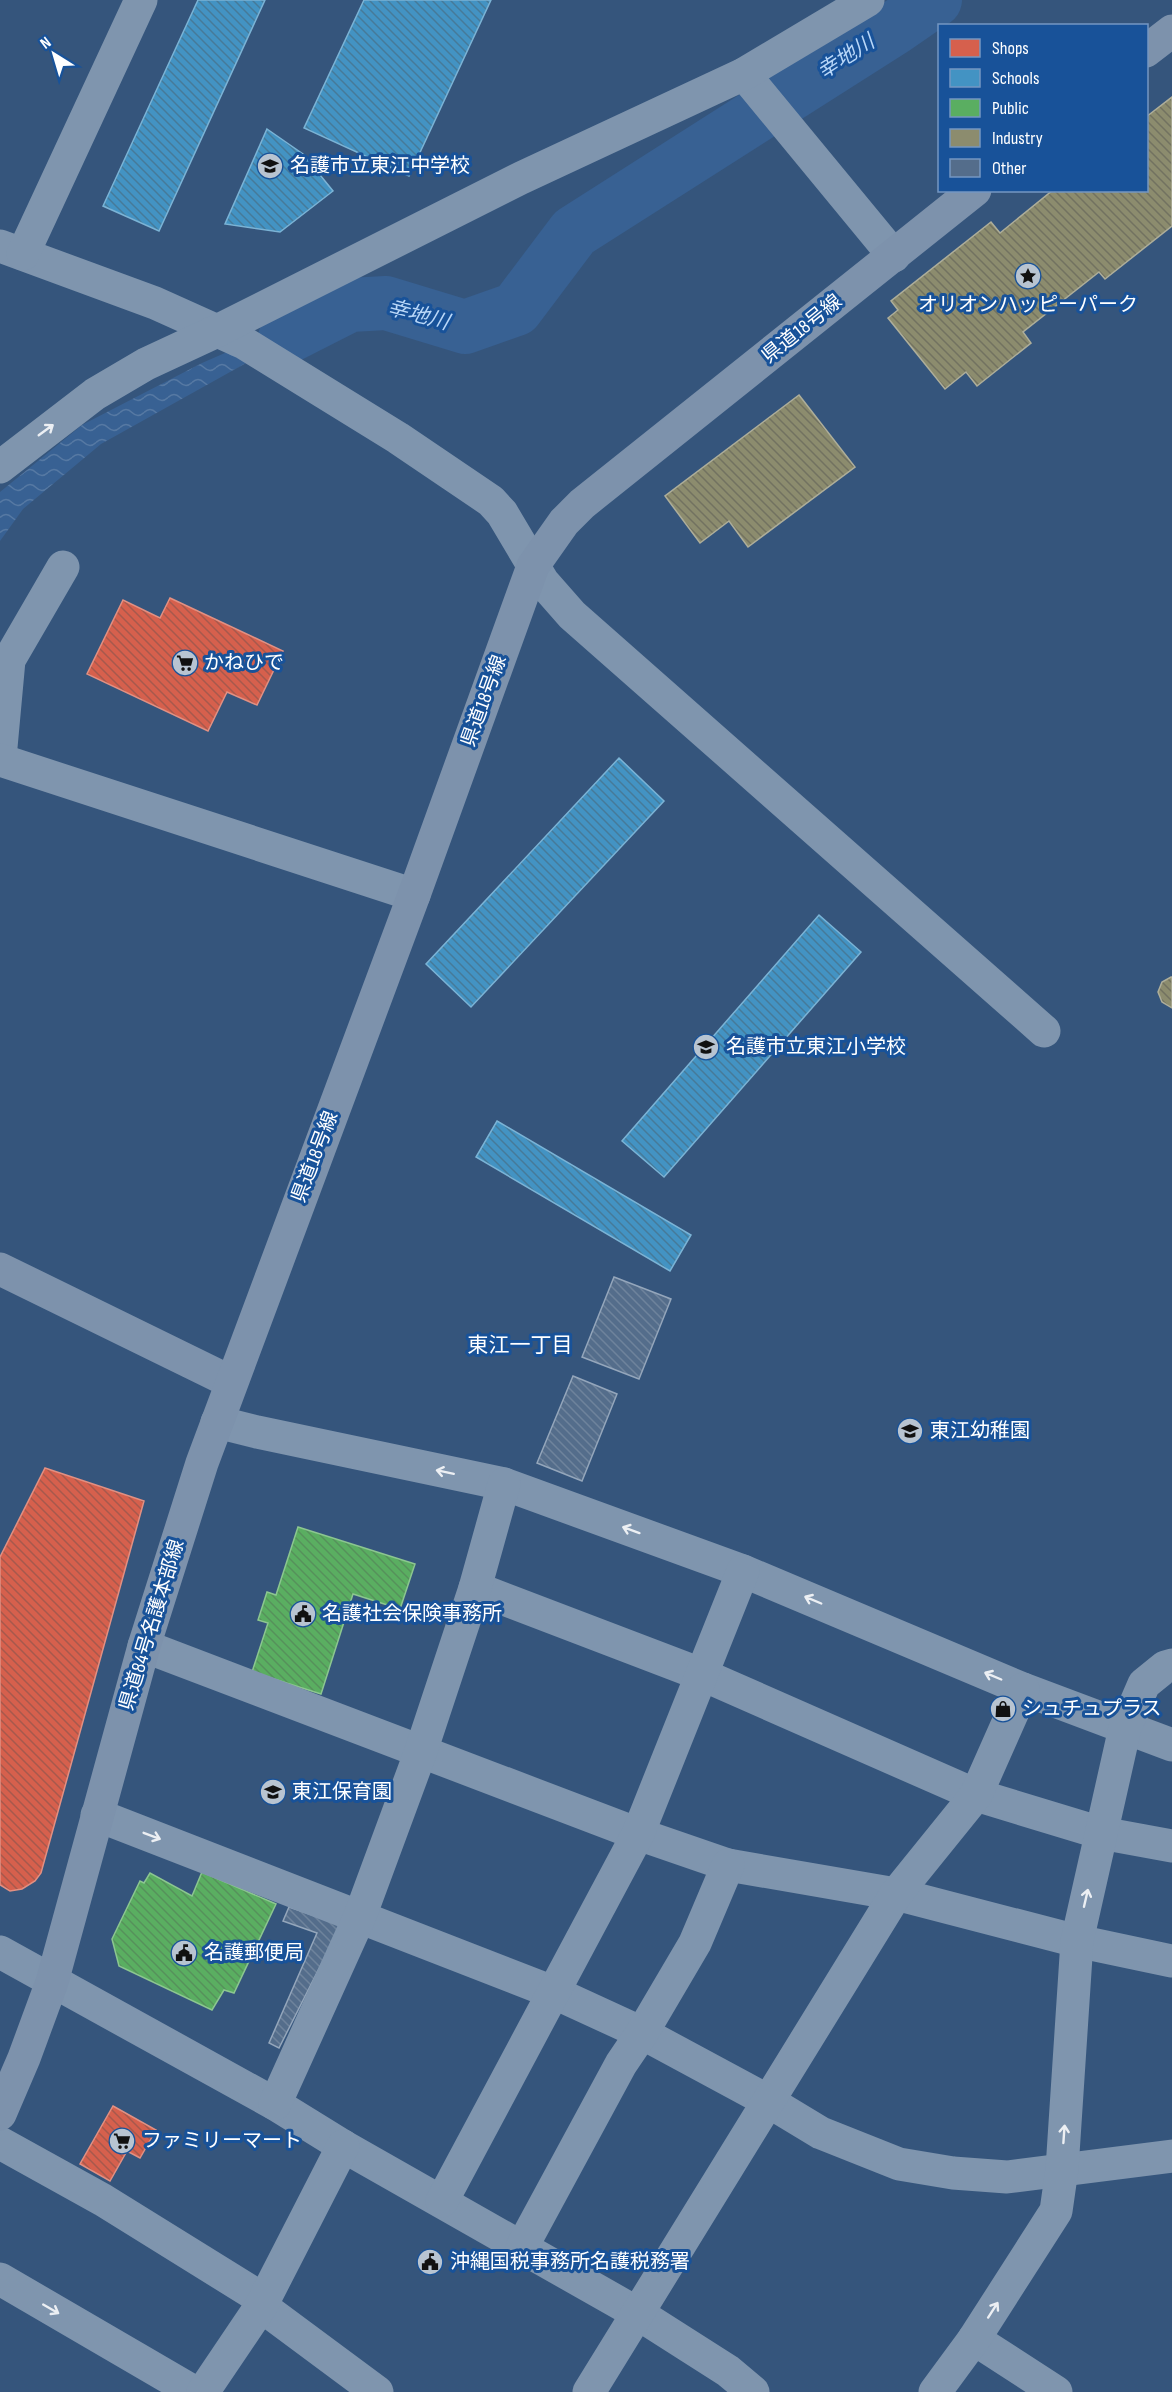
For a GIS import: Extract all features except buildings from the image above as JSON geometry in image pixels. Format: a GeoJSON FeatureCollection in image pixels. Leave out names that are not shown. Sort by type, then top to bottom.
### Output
{"type":"FeatureCollection","features":[{"type":"Feature","properties":{"kind":"main road"},"geometry":{"type":"LineString","coordinates":[[1148,49],[1172,31]]}},
{"type":"Feature","properties":{"kind":"main road","name":"県道18号線"},"geometry":{"type":"LineString","coordinates":[[231,1382],[414,894],[533,566],[564,522],[582,504],[973,192]]}},
{"type":"Feature","properties":{"kind":"main road"},"geometry":{"type":"LineString","coordinates":[[0,1269],[231,1382]]}},
{"type":"Feature","properties":{"kind":"main road","name":"県道84号名護本部線"},"geometry":{"type":"LineString","coordinates":[[0,2114],[24,2058],[52,1982],[144,1646],[198,1473],[231,1382]]}},
{"type":"Feature","properties":{"kind":"street"},"geometry":{"type":"LineString","coordinates":[[141,0],[11,250],[155,303],[231,337],[398,438],[490,501],[502,513],[543,582],[572,615],[1044,1031]]}},
{"type":"Feature","properties":{"kind":"street"},"geometry":{"type":"LineString","coordinates":[[0,467],[95,394],[146,364],[231,337],[521,178],[751,82],[868,0]]}},
{"type":"Feature","properties":{"kind":"street"},"geometry":{"type":"LineString","coordinates":[[751,82],[894,255]]}},
{"type":"Feature","properties":{"kind":"street"},"geometry":{"type":"LineString","coordinates":[[63,567],[9,660],[0,759],[414,894]]}},
{"type":"Feature","properties":{"kind":"street"},"geometry":{"type":"LineString","coordinates":[[217,1422],[504,1484],[743,1571],[1023,1689],[1172,1745]]}},
{"type":"Feature","properties":{"kind":"street"},"geometry":{"type":"LineString","coordinates":[[275,2104],[360,1916],[422,1751],[476,1587],[504,1484]]}},
{"type":"Feature","properties":{"kind":"street"},"geometry":{"type":"LineString","coordinates":[[442,2201],[638,1834],[743,1571]]}},
{"type":"Feature","properties":{"kind":"street"},"geometry":{"type":"LineString","coordinates":[[476,1587],[703,1675],[976,1795],[1101,1833],[1172,1846]]}},
{"type":"Feature","properties":{"kind":"street"},"geometry":{"type":"LineString","coordinates":[[144,1646],[638,1834],[728,1865],[897,1894],[1077,1941],[1172,1961]]}},
{"type":"Feature","properties":{"kind":"street"},"geometry":{"type":"LineString","coordinates":[[935,2392],[974,2339],[1056,2211],[1062,2169],[1077,1941],[1125,1728],[1144,1684],[1165,1667],[1172,1665]]}},
{"type":"Feature","properties":{"kind":"street"},"geometry":{"type":"LineString","coordinates":[[588,2392],[897,1894],[976,1795],[1023,1689]]}},
{"type":"Feature","properties":{"kind":"street"},"geometry":{"type":"LineString","coordinates":[[97,1815],[555,1993],[642,2033],[768,2101],[821,2133],[899,2164],[953,2173],[1007,2177],[1172,2156]]}},
{"type":"Feature","properties":{"kind":"street"},"geometry":{"type":"LineString","coordinates":[[522,2247],[621,2064],[642,2033],[695,1942],[728,1865]]}},
{"type":"Feature","properties":{"kind":"street"},"geometry":{"type":"LineString","coordinates":[[0,1952],[275,2104],[343,2146],[637,2313],[728,2371],[753,2392]]}},
{"type":"Feature","properties":{"kind":"street"},"geometry":{"type":"LineString","coordinates":[[0,2143],[103,2200],[263,2303],[377,2392]]}},
{"type":"Feature","properties":{"kind":"street"},"geometry":{"type":"LineString","coordinates":[[203,2392],[263,2303],[343,2146]]}},
{"type":"Feature","properties":{"kind":"street"},"geometry":{"type":"LineString","coordinates":[[0,2279],[194,2392]]}},
{"type":"Feature","properties":{"kind":"street"},"geometry":{"type":"LineString","coordinates":[[974,2339],[1056,2392]]}},
{"type":"Feature","properties":{"kind":"water"},"geometry":{"type":"Polygon","coordinates":[[[350,305],[101,444],[23,509],[0,541],[0,492],[82,425],[202,363],[310,316],[350,305]]]}},
{"type":"Feature","properties":{"kind":"waterway","name":"幸地川"},"geometry":{"type":"LineString","coordinates":[[285,338],[350,305],[386,303],[465,327],[516,309],[574,232],[935,0]]}},
{"type":"Feature","properties":{"kind":"place","name":"名護市立東江中学校"},"geometry":{"type":"Point","coordinates":[270,166]}},
{"type":"Feature","properties":{"kind":"place","name":"オリオンハッピーパーク"},"geometry":{"type":"Point","coordinates":[1028,276]}},
{"type":"Feature","properties":{"kind":"place","name":"かねひで"},"geometry":{"type":"Point","coordinates":[185,663]}},
{"type":"Feature","properties":{"kind":"place","name":"名護市立東江小学校"},"geometry":{"type":"Point","coordinates":[706,1047]}},
{"type":"Feature","properties":{"kind":"place","name":"東江幼稚園"},"geometry":{"type":"Point","coordinates":[910,1431]}},
{"type":"Feature","properties":{"kind":"place","name":"名護社会保険事務所"},"geometry":{"type":"Point","coordinates":[303,1614]}},
{"type":"Feature","properties":{"kind":"place","name":"シュチュプラス"},"geometry":{"type":"Point","coordinates":[1003,1709]}},
{"type":"Feature","properties":{"kind":"place","name":"東江保育園"},"geometry":{"type":"Point","coordinates":[273,1792]}},
{"type":"Feature","properties":{"kind":"place","name":"名護郵便局"},"geometry":{"type":"Point","coordinates":[184,1953]}},
{"type":"Feature","properties":{"kind":"place","name":"ファミリーマート"},"geometry":{"type":"Point","coordinates":[122,2141]}},
{"type":"Feature","properties":{"kind":"place","name":"沖縄国税事務所名護税務署"},"geometry":{"type":"Point","coordinates":[430,2262]}},
{"type":"Feature","properties":{"kind":"district","name":"東江一丁目"},"geometry":{"type":"Point","coordinates":[520,1345]}}]}
